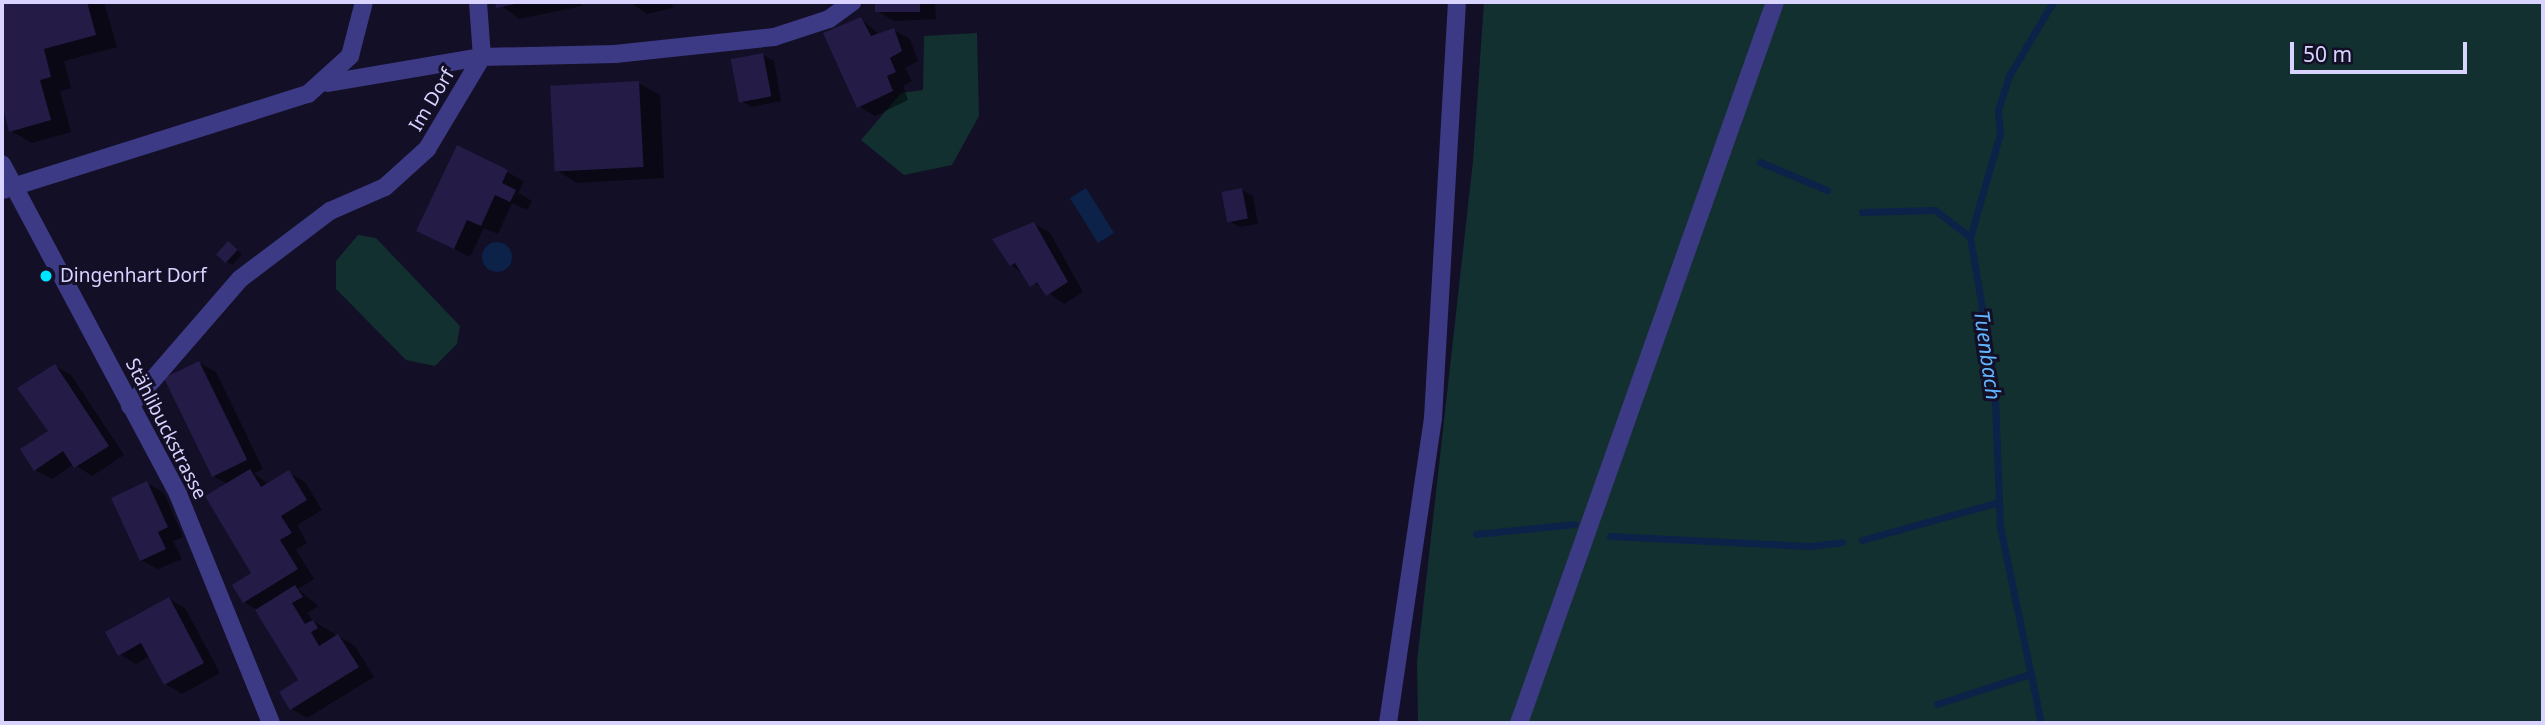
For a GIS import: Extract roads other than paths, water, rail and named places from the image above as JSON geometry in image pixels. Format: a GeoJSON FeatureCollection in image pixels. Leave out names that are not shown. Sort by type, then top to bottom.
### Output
{"type":"FeatureCollection","features":[{"type":"Feature","properties":{"kind":"street"},"geometry":{"type":"LineString","coordinates":[[327,83],[358,39],[364,2]]}},
{"type":"Feature","properties":{"kind":"street"},"geometry":{"type":"LineString","coordinates":[[478,2],[482,57]]}},
{"type":"Feature","properties":{"kind":"street"},"geometry":{"type":"LineString","coordinates":[[7,189],[327,83],[482,57],[615,54],[774,37],[829,19],[852,2]]}},
{"type":"Feature","properties":{"kind":"street"},"geometry":{"type":"LineString","coordinates":[[1388,723],[1433,418],[1457,2]]}},
{"type":"Feature","properties":{"kind":"street"},"geometry":{"type":"LineString","coordinates":[[1519,723],[1775,2]]}},
{"type":"Feature","properties":{"kind":"street","name":"Im Dorf"},"geometry":{"type":"LineString","coordinates":[[130,406],[240,279],[330,211],[386,187],[427,149],[482,57]]}},
{"type":"Feature","properties":{"kind":"street","name":"Stählibuckstrasse"},"geometry":{"type":"LineString","coordinates":[[2,164],[7,189],[178,494],[271,723]]}},
{"type":"Feature","properties":{"kind":"water"},"geometry":{"type":"Polygon","coordinates":[[[1086,188],[1114,233],[1098,243],[1070,198],[1086,188]]]}},
{"type":"Feature","properties":{"kind":"water"},"geometry":{"type":"Polygon","coordinates":[[[497,242],[508,246],[512,257],[508,268],[497,272],[486,268],[482,257],[486,246],[497,242]]]}},
{"type":"Feature","properties":{"kind":"waterway","name":"Tuenbach"},"geometry":{"type":"LineString","coordinates":[[2041,723],[2000,526],[1994,379],[1970,237],[2000,134],[1998,110],[2010,74],[2053,2]]}},
{"type":"Feature","properties":{"kind":"waterway"},"geometry":{"type":"LineString","coordinates":[[1760,162],[1827,190]]}},
{"type":"Feature","properties":{"kind":"waterway"},"geometry":{"type":"LineString","coordinates":[[1862,212],[1935,210],[1970,237]]}},
{"type":"Feature","properties":{"kind":"waterway"},"geometry":{"type":"LineString","coordinates":[[1862,540],[1999,502]]}},
{"type":"Feature","properties":{"kind":"waterway"},"geometry":{"type":"LineString","coordinates":[[1476,534],[1574,524]]}},
{"type":"Feature","properties":{"kind":"waterway"},"geometry":{"type":"LineString","coordinates":[[1610,536],[1810,546],[1842,542]]}},
{"type":"Feature","properties":{"kind":"waterway"},"geometry":{"type":"LineString","coordinates":[[1937,704],[2027,675]]}},
{"type":"Feature","properties":{"kind":"place","name":"Dingenhart Dorf"},"geometry":{"type":"Point","coordinates":[46,276]}}]}
